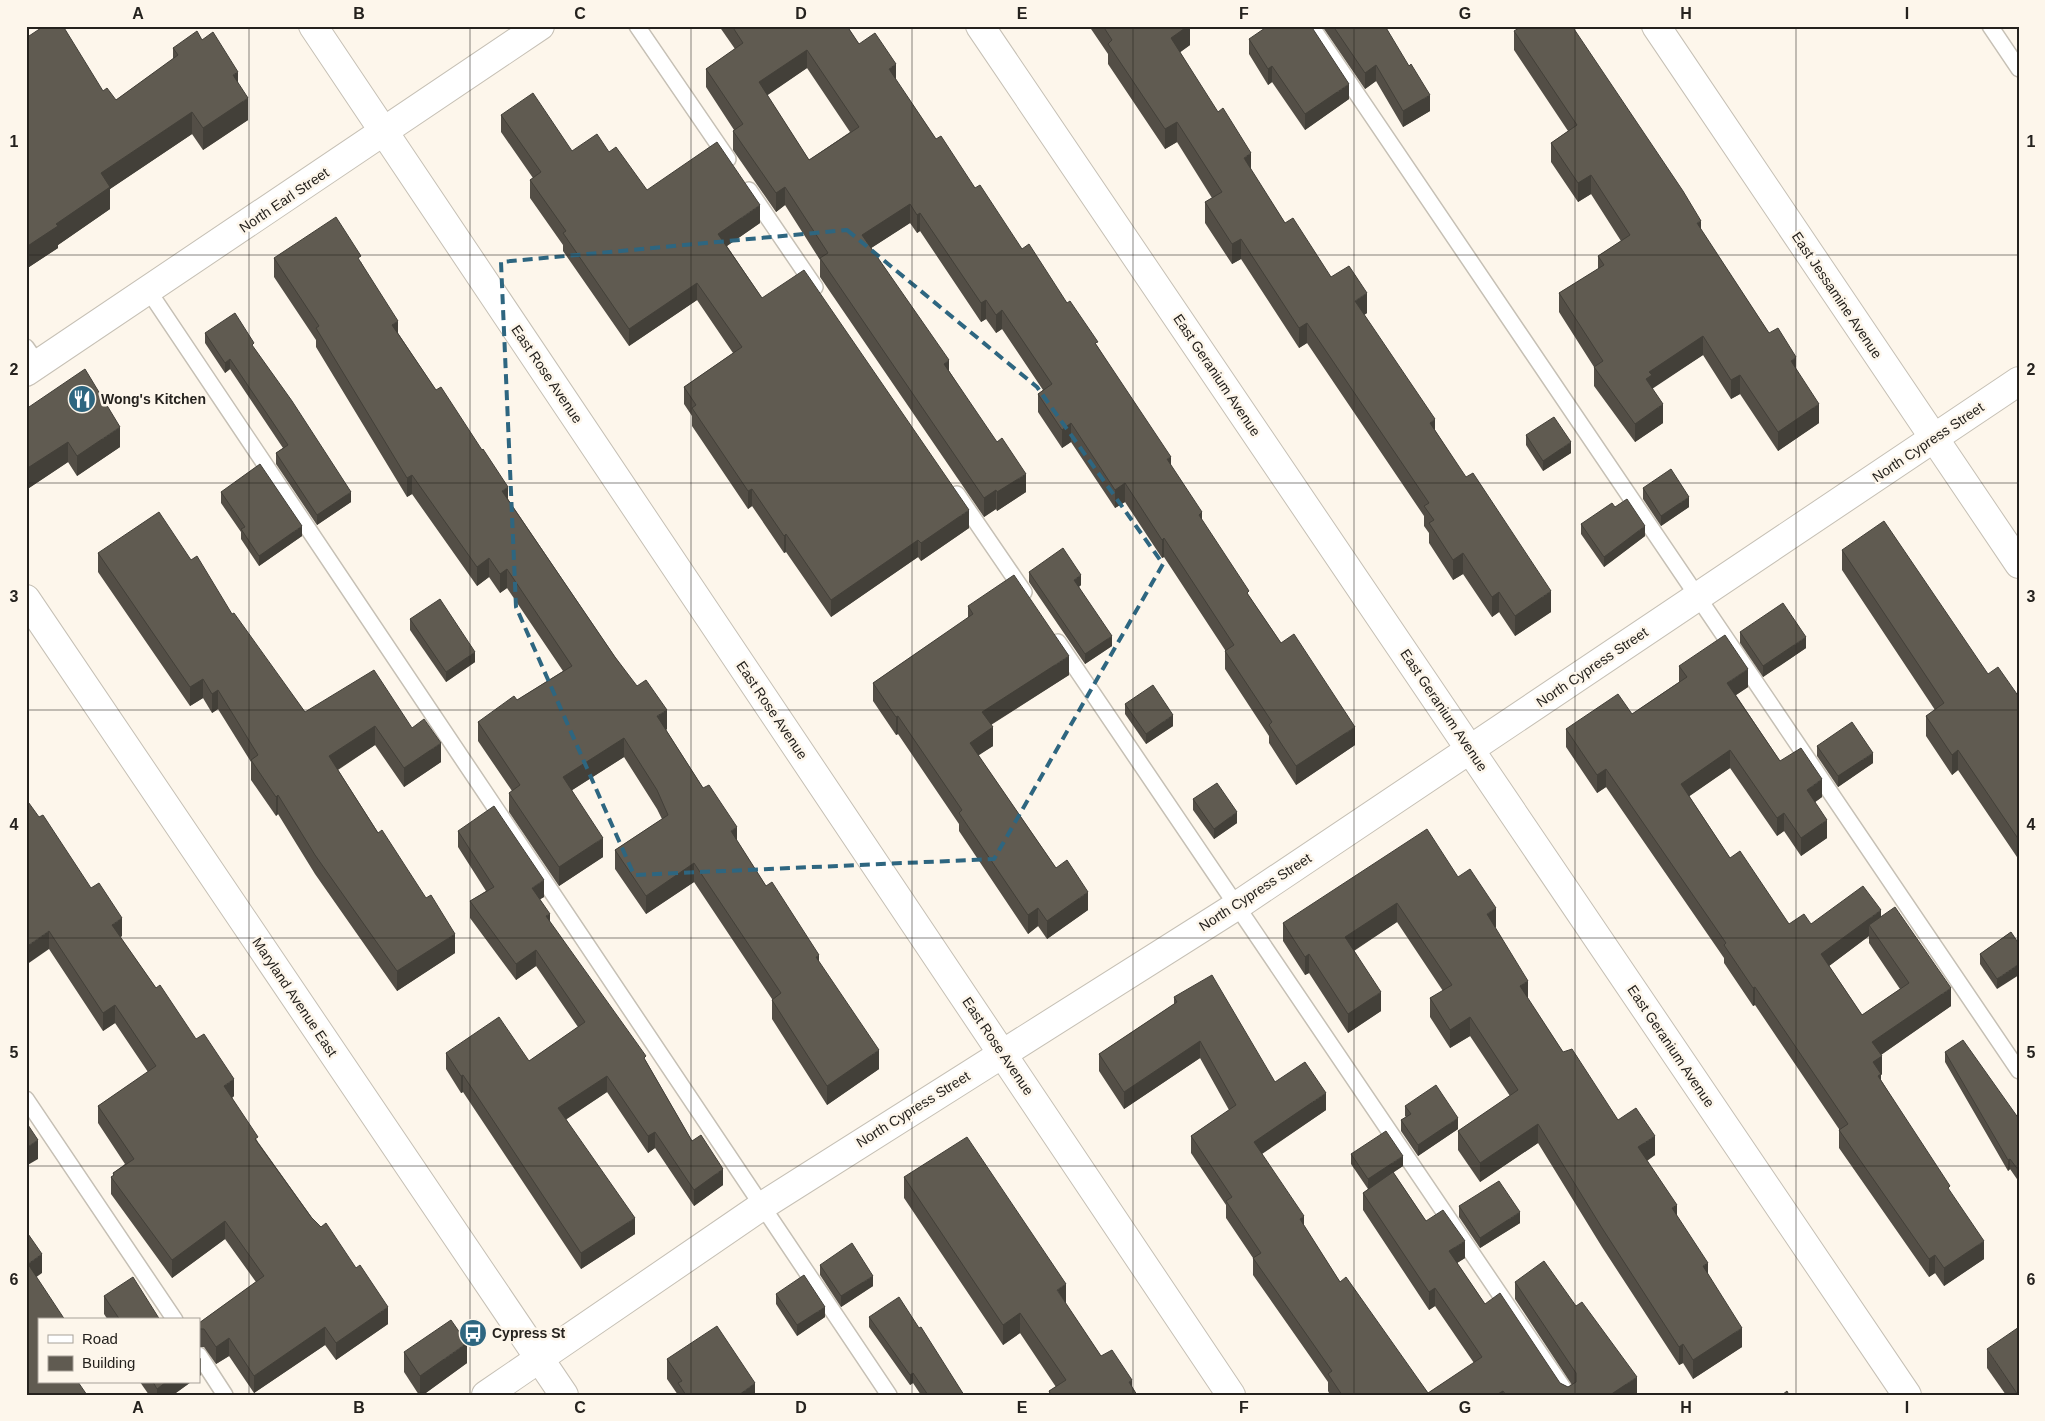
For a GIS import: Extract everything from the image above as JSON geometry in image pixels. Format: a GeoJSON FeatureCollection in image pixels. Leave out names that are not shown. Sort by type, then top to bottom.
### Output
{"type":"FeatureCollection","features":[{"type":"Feature","properties":{"kind":"street","name":"East Rose Avenue"},"geometry":{"type":"LineString","coordinates":[[313,26],[1230,1395]]}},
{"type":"Feature","properties":{"kind":"street","name":"North Earl Street"},"geometry":{"type":"LineString","coordinates":[[30,361],[148,290],[540,26]]}},
{"type":"Feature","properties":{"kind":"street","name":"East Geranium Avenue"},"geometry":{"type":"LineString","coordinates":[[980,26],[1907,1395]]}},
{"type":"Feature","properties":{"kind":"street","name":"East Jessamine Avenue"},"geometry":{"type":"LineString","coordinates":[[1656,26],[2019,564]]}},
{"type":"Feature","properties":{"kind":"street","name":"North Cypress Street"},"geometry":{"type":"LineString","coordinates":[[486,1395],[762,1206],[1238,905],[2019,381]]}},
{"type":"Feature","properties":{"kind":"street","name":"Maryland Avenue East"},"geometry":{"type":"LineString","coordinates":[[26,599],[564,1395]]}},
{"type":"Feature","properties":{"kind":"lane"},"geometry":{"type":"LineString","coordinates":[[637,26],[822,296]]}},
{"type":"Feature","properties":{"kind":"lane"},"geometry":{"type":"LineString","coordinates":[[1311,26],[1696,598],[2019,1071]]}},
{"type":"Feature","properties":{"kind":"lane"},"geometry":{"type":"LineString","coordinates":[[1990,26],[2019,69]]}},
{"type":"Feature","properties":{"kind":"lane"},"geometry":{"type":"LineString","coordinates":[[148,290],[889,1395]]}},
{"type":"Feature","properties":{"kind":"lane"},"geometry":{"type":"LineString","coordinates":[[950,484],[1034,607]]}},
{"type":"Feature","properties":{"kind":"lane"},"geometry":{"type":"LineString","coordinates":[[1051,632],[1238,905],[1568,1395]]}},
{"type":"Feature","properties":{"kind":"lane"},"geometry":{"type":"LineString","coordinates":[[26,1099],[174,1318]]}},
{"type":"Feature","properties":{"kind":"lane"},"geometry":{"type":"LineString","coordinates":[[200,1357],[225,1395]]}},
{"type":"Feature","properties":{"kind":"highlighted area"},"geometry":{"type":"Polygon","coordinates":[[[847,230],[1037,387],[1163,564],[994,859],[634,875],[516,607],[501,262],[847,230]]]}},
{"type":"Feature","properties":{"kind":"building"},"geometry":{"type":"Polygon","coordinates":[[[44,26],[63,26],[103,91],[107,88],[116,100],[178,55],[173,48],[197,31],[202,40],[213,32],[238,72],[233,75],[248,98],[203,128],[192,112],[101,173],[110,187],[56,224],[58,226],[26,247],[26,38],[44,26]]]}},
{"type":"Feature","properties":{"kind":"building"},"geometry":{"type":"Polygon","coordinates":[[[732,26],[847,26],[859,44],[875,33],[896,64],[889,69],[936,139],[941,136],[975,188],[980,185],[1022,249],[1029,244],[1067,303],[1070,301],[1098,342],[1095,343],[1171,457],[1167,459],[1202,512],[1199,515],[1249,591],[1247,593],[1281,643],[1294,634],[1355,727],[1296,766],[1269,725],[1272,722],[1225,651],[1234,645],[1164,538],[1162,540],[1125,483],[1115,490],[1071,423],[1062,430],[1038,394],[1052,384],[1002,310],[996,315],[986,300],[981,303],[920,213],[917,215],[910,204],[862,235],[949,360],[944,364],[997,442],[1002,438],[1026,474],[984,498],[820,258],[828,253],[785,187],[776,193],[733,131],[743,124],[706,69],[743,43],[732,26]],[[807,50],[759,82],[809,160],[859,127],[807,50]]]}},
{"type":"Feature","properties":{"kind":"building"},"geometry":{"type":"Polygon","coordinates":[[[1103,26],[1188,26],[1171,38],[1218,112],[1223,108],[1251,153],[1244,158],[1285,223],[1293,218],[1331,277],[1349,266],[1367,293],[1355,301],[1435,419],[1430,423],[1466,477],[1473,473],[1551,591],[1515,616],[1499,592],[1492,597],[1463,553],[1453,560],[1429,523],[1434,520],[1424,506],[1429,503],[1307,323],[1299,328],[1241,239],[1232,244],[1205,202],[1222,192],[1177,122],[1165,129],[1108,44],[1112,40],[1103,26]]]}},
{"type":"Feature","properties":{"kind":"building"},"geometry":{"type":"Polygon","coordinates":[[[1268,26],[1311,26],[1349,84],[1305,114],[1272,66],[1268,69],[1249,39],[1268,26]]]}},
{"type":"Feature","properties":{"kind":"building"},"geometry":{"type":"Polygon","coordinates":[[[1333,26],[1385,26],[1409,66],[1411,64],[1430,95],[1403,111],[1376,65],[1365,73],[1333,26]]]}},
{"type":"Feature","properties":{"kind":"building"},"geometry":{"type":"Polygon","coordinates":[[[1522,26],[1572,26],[1683,191],[1701,221],[1697,223],[1769,333],[1778,328],[1796,357],[1791,361],[1819,404],[1778,432],[1740,375],[1731,380],[1703,336],[1649,372],[1652,375],[1646,379],[1663,404],[1635,424],[1594,367],[1603,361],[1559,293],[1604,265],[1598,256],[1630,235],[1591,175],[1578,183],[1551,143],[1577,125],[1514,31],[1522,26]]]}},
{"type":"Feature","properties":{"kind":"building"},"geometry":{"type":"Polygon","coordinates":[[[533,93],[572,151],[597,134],[609,152],[616,147],[647,190],[717,142],[760,205],[718,234],[762,298],[804,270],[969,510],[921,543],[918,540],[831,600],[786,534],[784,536],[752,489],[748,491],[692,408],[696,405],[684,387],[742,347],[697,283],[629,329],[563,233],[566,231],[530,180],[541,172],[501,115],[533,93]]]}},
{"type":"Feature","properties":{"kind":"building"},"geometry":{"type":"Polygon","coordinates":[[[336,217],[361,256],[358,258],[398,321],[392,325],[436,390],[441,387],[483,449],[508,487],[502,491],[615,657],[637,686],[646,680],[667,710],[657,716],[703,788],[709,785],[737,827],[731,831],[766,886],[772,882],[819,955],[816,957],[879,1050],[827,1086],[772,1000],[781,993],[694,863],[646,896],[615,850],[668,815],[657,790],[624,738],[563,777],[603,838],[559,867],[509,793],[520,785],[478,722],[514,696],[517,700],[572,666],[507,569],[500,574],[489,558],[477,567],[412,475],[407,478],[316,328],[319,326],[274,258],[336,217]]]}},
{"type":"Feature","properties":{"kind":"building"},"geometry":{"type":"Polygon","coordinates":[[[235,313],[254,343],[252,345],[292,401],[351,492],[317,515],[276,453],[288,445],[230,359],[225,363],[205,333],[235,313]]]}},
{"type":"Feature","properties":{"kind":"building"},"geometry":{"type":"Polygon","coordinates":[[[85,369],[120,427],[77,456],[68,442],[26,469],[26,409],[85,369]]]}},
{"type":"Feature","properties":{"kind":"building"},"geometry":{"type":"Polygon","coordinates":[[[1554,417],[1571,442],[1543,461],[1526,435],[1554,417]]]}},
{"type":"Feature","properties":{"kind":"building"},"geometry":{"type":"Polygon","coordinates":[[[260,464],[302,526],[259,556],[241,529],[245,527],[221,492],[260,464]]]}},
{"type":"Feature","properties":{"kind":"building"},"geometry":{"type":"Polygon","coordinates":[[[1671,469],[1689,497],[1661,516],[1643,488],[1671,469]]]}},
{"type":"Feature","properties":{"kind":"building"},"geometry":{"type":"Polygon","coordinates":[[[1627,499],[1645,526],[1604,557],[1581,524],[1612,503],[1615,507],[1627,499]]]}},
{"type":"Feature","properties":{"kind":"building"},"geometry":{"type":"Polygon","coordinates":[[[159,512],[191,560],[197,556],[232,614],[234,613],[305,712],[374,670],[412,728],[424,719],[441,743],[404,768],[375,726],[329,756],[378,833],[382,830],[426,898],[431,895],[455,934],[397,971],[315,855],[278,795],[276,797],[251,760],[258,755],[218,690],[212,694],[203,679],[190,687],[98,553],[159,512]]]}},
{"type":"Feature","properties":{"kind":"building"},"geometry":{"type":"Polygon","coordinates":[[[1884,521],[1988,674],[1998,667],[2019,697],[2019,840],[1958,750],[1952,755],[1926,716],[1944,703],[1842,550],[1884,521]]]}},
{"type":"Feature","properties":{"kind":"building"},"geometry":{"type":"Polygon","coordinates":[[[1063,548],[1081,575],[1074,580],[1112,636],[1085,654],[1029,572],[1063,548]]]}},
{"type":"Feature","properties":{"kind":"building"},"geometry":{"type":"Polygon","coordinates":[[[1014,575],[1069,656],[982,712],[993,727],[970,743],[1056,868],[1067,860],[1088,892],[1047,921],[1038,908],[1028,915],[959,813],[962,810],[898,716],[896,717],[873,683],[973,614],[968,606],[1014,575]]]}},
{"type":"Feature","properties":{"kind":"building"},"geometry":{"type":"Polygon","coordinates":[[[440,599],[475,652],[446,672],[410,619],[440,599]]]}},
{"type":"Feature","properties":{"kind":"building"},"geometry":{"type":"Polygon","coordinates":[[[1783,603],[1806,637],[1763,666],[1740,632],[1783,603]]]}},
{"type":"Feature","properties":{"kind":"building"},"geometry":{"type":"Polygon","coordinates":[[[1725,635],[1748,669],[1727,683],[1780,761],[1801,748],[1822,779],[1807,790],[1827,820],[1801,838],[1784,813],[1777,818],[1730,750],[1681,784],[1730,858],[1740,851],[1789,924],[1804,914],[1811,924],[1863,886],[1881,910],[1821,954],[1862,1015],[1909,983],[1869,925],[1895,907],[1951,988],[1872,1042],[1882,1056],[1873,1062],[1881,1074],[1878,1076],[1950,1186],[1948,1188],[1984,1241],[1944,1268],[1935,1255],[1929,1259],[1839,1130],[1848,1124],[1755,987],[1753,988],[1724,945],[1726,943],[1606,769],[1597,775],[1566,729],[1618,694],[1632,714],[1687,677],[1679,666],[1725,635]]]}},
{"type":"Feature","properties":{"kind":"building"},"geometry":{"type":"Polygon","coordinates":[[[1153,685],[1173,715],[1146,734],[1125,704],[1153,685]]]}},
{"type":"Feature","properties":{"kind":"building"},"geometry":{"type":"Polygon","coordinates":[[[1852,722],[1873,753],[1838,776],[1817,746],[1852,722]]]}},
{"type":"Feature","properties":{"kind":"building"},"geometry":{"type":"Polygon","coordinates":[[[1217,783],[1237,812],[1214,829],[1193,799],[1217,783]]]}},
{"type":"Feature","properties":{"kind":"building"},"geometry":{"type":"Polygon","coordinates":[[[26,799],[39,817],[43,815],[91,888],[99,883],[122,918],[112,925],[156,988],[160,985],[196,1039],[204,1034],[234,1079],[224,1086],[258,1137],[255,1139],[311,1217],[321,1227],[326,1223],[356,1268],[360,1265],[388,1307],[336,1343],[325,1327],[254,1376],[229,1338],[216,1347],[204,1329],[200,1329],[200,1322],[264,1276],[225,1221],[172,1260],[111,1177],[114,1175],[113,1173],[134,1159],[98,1106],[156,1066],[115,1005],[103,1013],[49,931],[26,947],[26,799]]]}},
{"type":"Feature","properties":{"kind":"building"},"geometry":{"type":"Polygon","coordinates":[[[494,806],[544,880],[532,888],[550,914],[546,916],[646,1056],[644,1058],[692,1141],[701,1135],[723,1169],[694,1190],[655,1132],[648,1136],[607,1076],[558,1108],[635,1218],[581,1253],[463,1075],[461,1076],[446,1053],[499,1017],[529,1061],[585,1022],[536,950],[516,964],[470,901],[494,887],[458,831],[494,806]]]}},
{"type":"Feature","properties":{"kind":"building"},"geometry":{"type":"Polygon","coordinates":[[[1427,829],[1458,877],[1470,869],[1496,908],[1487,914],[1528,981],[1520,986],[1563,1052],[1572,1049],[1618,1120],[1636,1108],[1655,1136],[1638,1147],[1677,1205],[1672,1208],[1708,1263],[1703,1266],[1742,1328],[1693,1360],[1683,1344],[1679,1347],[1538,1124],[1480,1163],[1458,1131],[1518,1090],[1470,1017],[1450,1030],[1430,998],[1452,985],[1397,903],[1345,937],[1381,992],[1348,1014],[1309,954],[1305,957],[1283,923],[1427,829]]]}},
{"type":"Feature","properties":{"kind":"building"},"geometry":{"type":"Polygon","coordinates":[[[2011,932],[2019,944],[2019,964],[1997,979],[1980,954],[2011,932]]]}},
{"type":"Feature","properties":{"kind":"building"},"geometry":{"type":"Polygon","coordinates":[[[1212,975],[1275,1082],[1305,1062],[1326,1093],[1254,1142],[1304,1216],[1300,1219],[1340,1282],[1346,1277],[1428,1393],[1482,1357],[1435,1288],[1429,1292],[1363,1193],[1393,1172],[1426,1221],[1443,1210],[1465,1241],[1449,1251],[1485,1304],[1500,1293],[1560,1383],[1568,1387],[1576,1382],[1576,1373],[1515,1282],[1544,1261],[1576,1306],[1582,1302],[1637,1377],[1610,1395],[1506,1395],[1503,1391],[1496,1395],[1342,1395],[1328,1374],[1332,1371],[1253,1258],[1261,1253],[1226,1201],[1232,1197],[1191,1136],[1236,1105],[1200,1041],[1124,1092],[1099,1054],[1177,1002],[1174,997],[1212,975]]]}},
{"type":"Feature","properties":{"kind":"building"},"geometry":{"type":"Polygon","coordinates":[[[1963,1040],[2019,1119],[2019,1171],[2010,1159],[2008,1160],[1945,1052],[1963,1040]]]}},
{"type":"Feature","properties":{"kind":"building"},"geometry":{"type":"Polygon","coordinates":[[[1436,1085],[1458,1118],[1418,1145],[1401,1120],[1411,1114],[1405,1106],[1436,1085]]]}},
{"type":"Feature","properties":{"kind":"building"},"geometry":{"type":"Polygon","coordinates":[[[26,1122],[38,1140],[26,1148],[26,1122]]]}},
{"type":"Feature","properties":{"kind":"building"},"geometry":{"type":"Polygon","coordinates":[[[1386,1131],[1403,1156],[1368,1179],[1351,1154],[1386,1131]]]}},
{"type":"Feature","properties":{"kind":"building"},"geometry":{"type":"Polygon","coordinates":[[[967,1137],[1066,1284],[1057,1290],[1101,1356],[1112,1350],[1132,1380],[1129,1382],[1137,1395],[1051,1395],[1049,1391],[1066,1380],[1020,1313],[1003,1325],[904,1177],[967,1137]]]}},
{"type":"Feature","properties":{"kind":"building"},"geometry":{"type":"Polygon","coordinates":[[[1499,1181],[1520,1212],[1480,1238],[1459,1206],[1499,1181]]]}},
{"type":"Feature","properties":{"kind":"building"},"geometry":{"type":"Polygon","coordinates":[[[26,1231],[42,1254],[28,1264],[64,1318],[38,1318],[38,1384],[79,1384],[87,1395],[26,1395],[26,1231]]]}},
{"type":"Feature","properties":{"kind":"building"},"geometry":{"type":"Polygon","coordinates":[[[852,1243],[873,1276],[841,1296],[820,1265],[852,1243]]]}},
{"type":"Feature","properties":{"kind":"building"},"geometry":{"type":"Polygon","coordinates":[[[804,1275],[825,1307],[797,1325],[776,1294],[804,1275]]]}},
{"type":"Feature","properties":{"kind":"building"},"geometry":{"type":"Polygon","coordinates":[[[133,1277],[159,1318],[119,1318],[104,1296],[133,1277]]]}},
{"type":"Feature","properties":{"kind":"building"},"geometry":{"type":"Polygon","coordinates":[[[899,1297],[919,1328],[921,1327],[964,1395],[928,1395],[913,1373],[910,1375],[869,1317],[899,1297]]]}},
{"type":"Feature","properties":{"kind":"building"},"geometry":{"type":"Polygon","coordinates":[[[451,1320],[467,1343],[420,1376],[404,1352],[451,1320]]]}},
{"type":"Feature","properties":{"kind":"building"},"geometry":{"type":"Polygon","coordinates":[[[717,1326],[755,1383],[739,1395],[686,1395],[678,1383],[682,1381],[667,1359],[717,1326]]]}},
{"type":"Feature","properties":{"kind":"building"},"geometry":{"type":"Polygon","coordinates":[[[2019,1327],[2019,1395],[2018,1395],[1987,1349],[2019,1327]]]}},
{"type":"Feature","properties":{"kind":"building"},"geometry":{"type":"Polygon","coordinates":[[[154,1384],[163,1384],[157,1389],[154,1384]]]}},
{"type":"Feature","properties":{"kind":"place","name":"Wong's Kitchen"},"geometry":{"type":"Point","coordinates":[82,399]}},
{"type":"Feature","properties":{"kind":"place","name":"Cypress St"},"geometry":{"type":"Point","coordinates":[473,1333]}}]}
